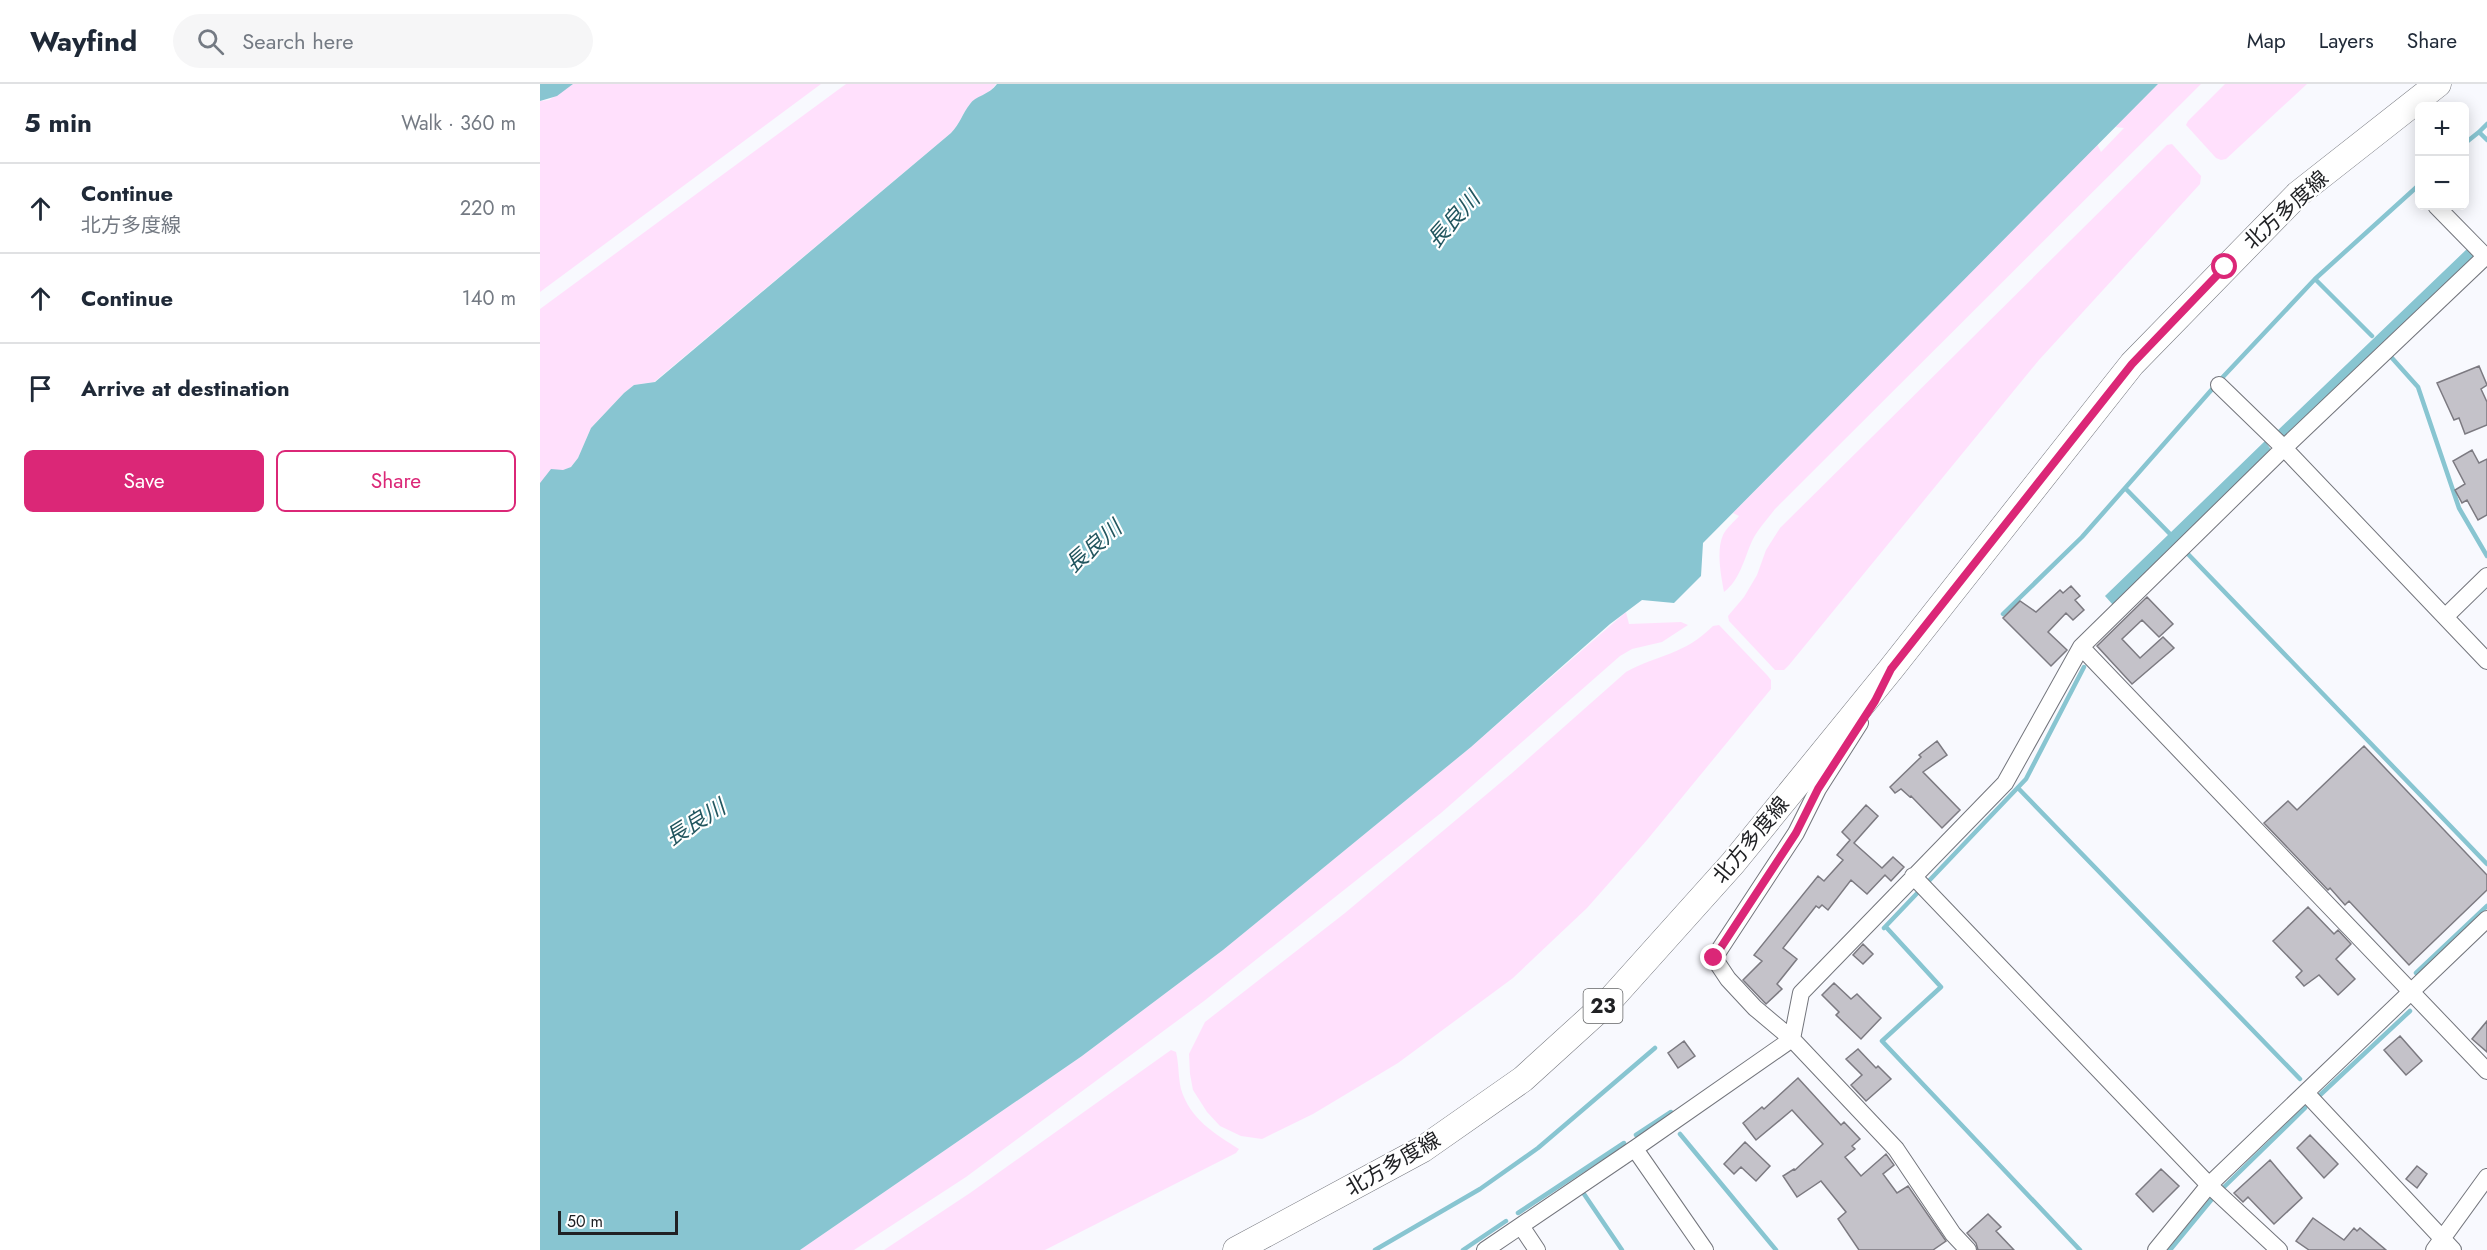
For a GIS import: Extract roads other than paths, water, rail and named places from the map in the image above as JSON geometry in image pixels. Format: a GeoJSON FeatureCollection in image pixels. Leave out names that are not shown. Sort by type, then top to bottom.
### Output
{"type":"FeatureCollection","features":[{"type":"Feature","properties":{"kind":"main road","name":"北方多度線"},"geometry":{"type":"LineString","coordinates":[[1236,1250],[1423,1149],[1523,1080],[1611,999],[1718,880],[1891,669],[2132,364],[2298,194],[2438,84]]}},
{"type":"Feature","properties":{"kind":"street"},"geometry":{"type":"LineString","coordinates":[[1485,1250],[1792,1039],[1801,993],[1920,883],[2005,783],[2081,647],[2284,448],[2486,257],[2440,210]]}},
{"type":"Feature","properties":{"kind":"street"},"geometry":{"type":"LineString","coordinates":[[2219,385],[2284,448],[2487,661]]}},
{"type":"Feature","properties":{"kind":"street"},"geometry":{"type":"LineString","coordinates":[[2445,617],[2487,576]]}},
{"type":"Feature","properties":{"kind":"street"},"geometry":{"type":"LineString","coordinates":[[2081,647],[2487,1071]]}},
{"type":"Feature","properties":{"kind":"street"},"geometry":{"type":"LineString","coordinates":[[1891,669],[1875,701],[1818,789],[1796,833],[1714,958],[1728,979],[1755,1008],[1792,1039],[1896,1149],[1953,1234],[1968,1250]]}},
{"type":"Feature","properties":{"kind":"street"},"geometry":{"type":"LineString","coordinates":[[1920,883],[2209,1185],[2279,1250]]}},
{"type":"Feature","properties":{"kind":"street"},"geometry":{"type":"LineString","coordinates":[[2156,1250],[2209,1185],[2487,919]]}},
{"type":"Feature","properties":{"kind":"street"},"geometry":{"type":"LineString","coordinates":[[2306,1093],[2443,1246],[2487,1177]]}},
{"type":"Feature","properties":{"kind":"street"},"geometry":{"type":"LineString","coordinates":[[1635,1149],[1706,1250]]}},
{"type":"Feature","properties":{"kind":"street"},"geometry":{"type":"LineString","coordinates":[[1521,1226],[1537,1250]]}},
{"type":"Feature","properties":{"kind":"water"},"geometry":{"type":"Polygon","coordinates":[[[540,84],[573,84],[557,96],[540,101],[540,84]]]}},
{"type":"Feature","properties":{"kind":"water","name":"長良川"},"geometry":{"type":"Polygon","coordinates":[[[997,84],[2158,84],[1703,543],[1701,576],[1674,603],[1642,600],[1610,624],[1471,747],[1223,950],[1082,1056],[800,1250],[540,1250],[540,483],[551,469],[563,470],[571,467],[578,458],[591,428],[624,393],[634,385],[655,382],[951,133],[972,101],[990,91],[997,84]]]}},
{"type":"Feature","properties":{"kind":"water"},"geometry":{"type":"Polygon","coordinates":[[[2468,248],[2474,258],[2284,439],[2275,433],[2468,248]]]}},
{"type":"Feature","properties":{"kind":"water"},"geometry":{"type":"Polygon","coordinates":[[[2265,441],[2272,451],[2113,605],[2105,596],[2265,441]]]}},
{"type":"Feature","properties":{"kind":"waterway"},"geometry":{"type":"LineString","coordinates":[[2487,124],[2479,132],[2487,140]]}},
{"type":"Feature","properties":{"kind":"waterway"},"geometry":{"type":"LineString","coordinates":[[2469,140],[2479,132]]}},
{"type":"Feature","properties":{"kind":"waterway"},"geometry":{"type":"LineString","coordinates":[[2003,614],[2082,537],[2221,379],[2315,279],[2415,189]]}},
{"type":"Feature","properties":{"kind":"waterway"},"geometry":{"type":"LineString","coordinates":[[2315,279],[2372,336]]}},
{"type":"Feature","properties":{"kind":"waterway"},"geometry":{"type":"LineString","coordinates":[[2392,358],[2418,387],[2459,508],[2487,556]]}},
{"type":"Feature","properties":{"kind":"waterway"},"geometry":{"type":"LineString","coordinates":[[2125,488],[2173,537]]}},
{"type":"Feature","properties":{"kind":"waterway"},"geometry":{"type":"LineString","coordinates":[[2187,553],[2487,864]]}},
{"type":"Feature","properties":{"kind":"waterway"},"geometry":{"type":"LineString","coordinates":[[1884,928],[2026,779],[2084,667]]}},
{"type":"Feature","properties":{"kind":"waterway"},"geometry":{"type":"LineString","coordinates":[[2018,788],[2300,1079]]}},
{"type":"Feature","properties":{"kind":"waterway"},"geometry":{"type":"LineString","coordinates":[[2416,973],[2487,906]]}},
{"type":"Feature","properties":{"kind":"waterway"},"geometry":{"type":"LineString","coordinates":[[1886,927],[1941,987],[1882,1041],[2080,1250]]}},
{"type":"Feature","properties":{"kind":"waterway"},"geometry":{"type":"LineString","coordinates":[[2319,1096],[2410,1011]]}},
{"type":"Feature","properties":{"kind":"waterway"},"geometry":{"type":"LineString","coordinates":[[1375,1250],[1480,1189],[1538,1148],[1655,1048]]}},
{"type":"Feature","properties":{"kind":"waterway"},"geometry":{"type":"LineString","coordinates":[[2223,1188],[2305,1108]]}},
{"type":"Feature","properties":{"kind":"waterway"},"geometry":{"type":"LineString","coordinates":[[1636,1135],[1671,1112]]}},
{"type":"Feature","properties":{"kind":"waterway"},"geometry":{"type":"LineString","coordinates":[[1680,1134],[1776,1250]]}},
{"type":"Feature","properties":{"kind":"waterway"},"geometry":{"type":"LineString","coordinates":[[1518,1213],[1624,1143]]}},
{"type":"Feature","properties":{"kind":"waterway"},"geometry":{"type":"LineString","coordinates":[[1584,1194],[1622,1250]]}},
{"type":"Feature","properties":{"kind":"waterway"},"geometry":{"type":"LineString","coordinates":[[2170,1250],[2212,1199]]}},
{"type":"Feature","properties":{"kind":"waterway"},"geometry":{"type":"LineString","coordinates":[[1463,1250],[1506,1221]]}}]}
